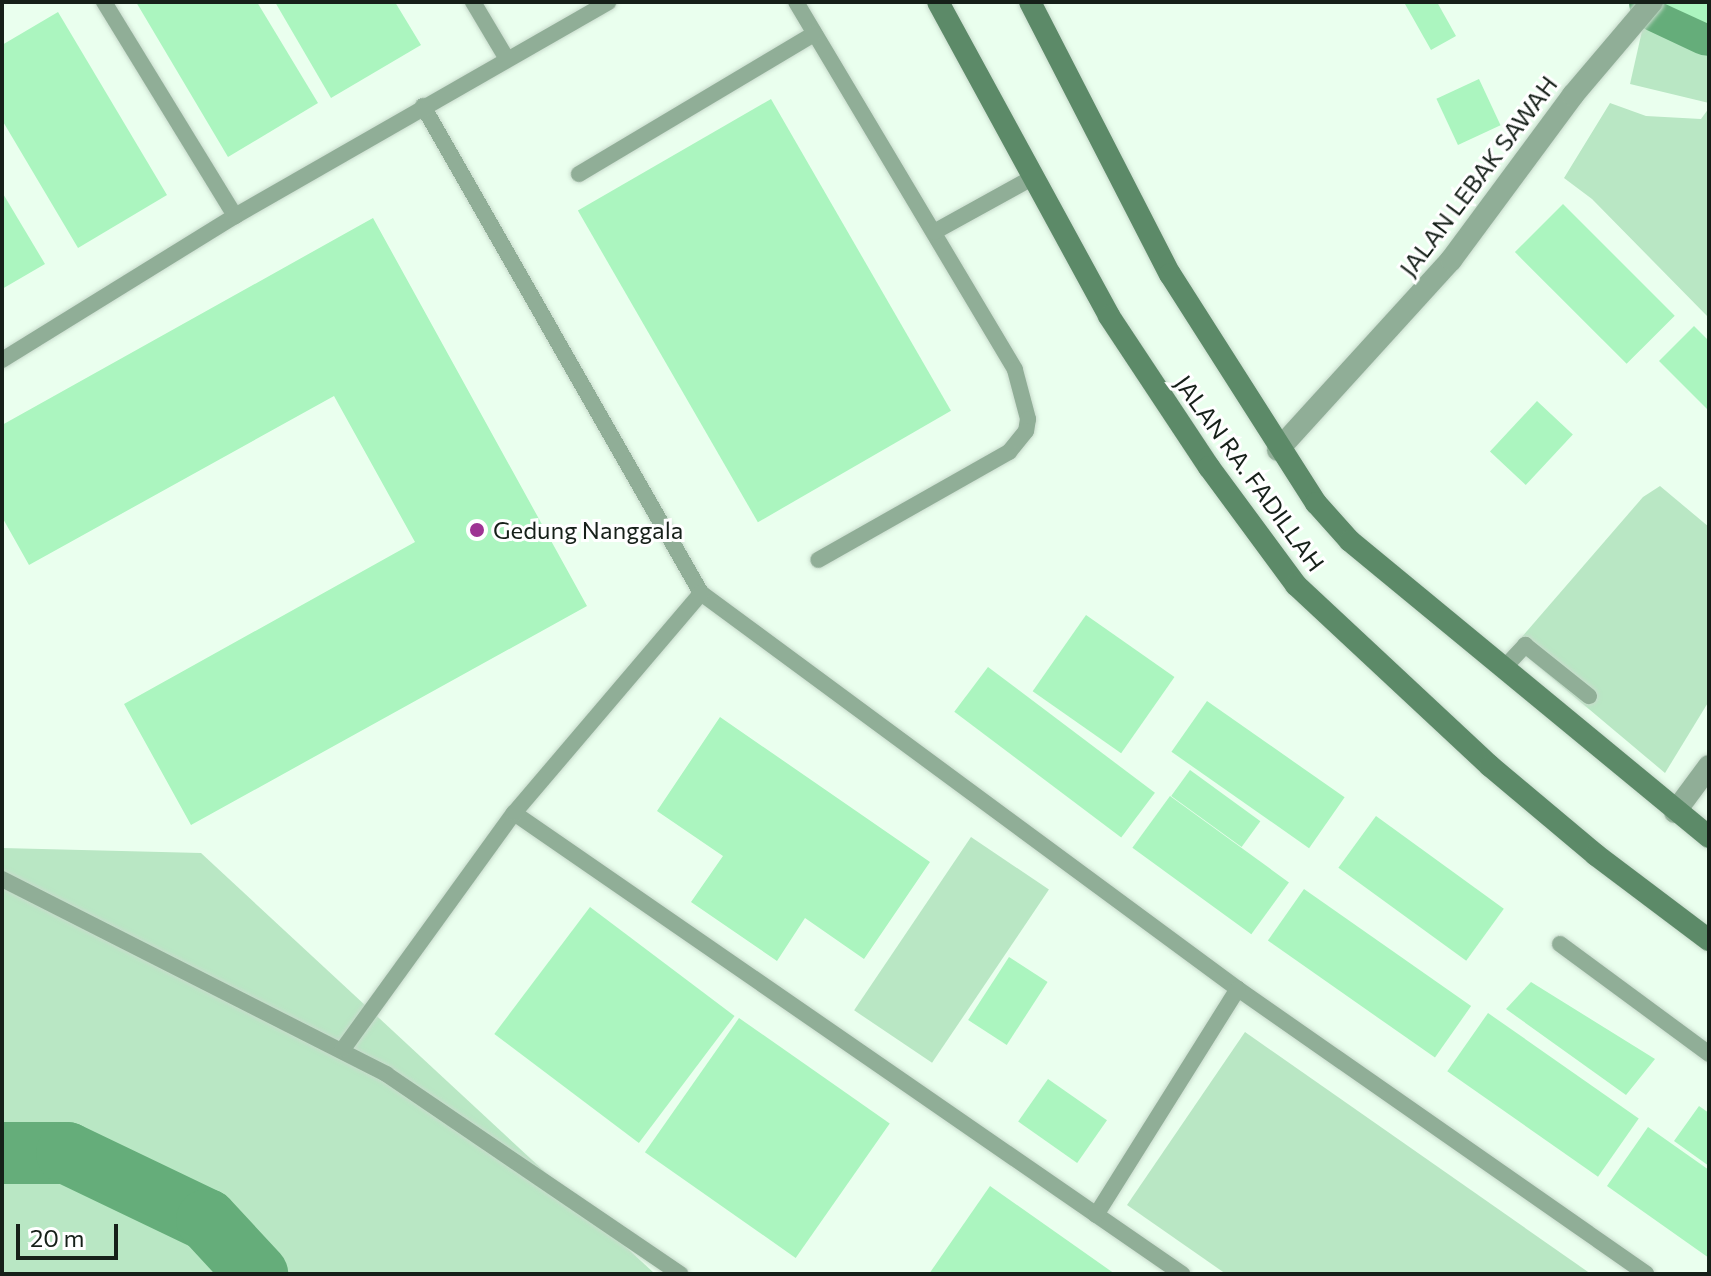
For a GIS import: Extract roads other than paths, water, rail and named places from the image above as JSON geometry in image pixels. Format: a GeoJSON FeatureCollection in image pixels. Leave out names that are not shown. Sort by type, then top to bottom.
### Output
{"type":"FeatureCollection","features":[{"type":"Feature","properties":{"kind":"main road","name":"JALAN RA. FADILLAH"},"geometry":{"type":"LineString","coordinates":[[938,2],[1109,316],[1209,467],[1296,585],[1490,766],[1596,855],[1709,940]]}},
{"type":"Feature","properties":{"kind":"main road","name":"JALAN RA. FADILLAH"},"geometry":{"type":"LineString","coordinates":[[1030,2],[1142,224],[1278,450],[1350,541],[1709,837]]}},
{"type":"Feature","properties":{"kind":"street","name":"JALAN LEBAK SAWAH"},"geometry":{"type":"LineString","coordinates":[[1278,450],[1451,260],[1573,95],[1646,9]]}},
{"type":"Feature","properties":{"kind":"street"},"geometry":{"type":"LineString","coordinates":[[1675,812],[1709,766]]}},
{"type":"Feature","properties":{"kind":"lane"},"geometry":{"type":"LineString","coordinates":[[104,2],[235,216]]}},
{"type":"Feature","properties":{"kind":"lane"},"geometry":{"type":"LineString","coordinates":[[473,2],[507,59]]}},
{"type":"Feature","properties":{"kind":"lane"},"geometry":{"type":"LineString","coordinates":[[2,360],[235,216],[608,2]]}},
{"type":"Feature","properties":{"kind":"lane"},"geometry":{"type":"LineString","coordinates":[[796,2],[1019,379],[1027,407],[1026,431],[1009,452],[818,560]]}},
{"type":"Feature","properties":{"kind":"lane"},"geometry":{"type":"LineString","coordinates":[[579,174],[814,34]]}},
{"type":"Feature","properties":{"kind":"lane"},"geometry":{"type":"LineString","coordinates":[[423,106],[701,593],[1238,989],[1646,1274]]}},
{"type":"Feature","properties":{"kind":"lane"},"geometry":{"type":"LineString","coordinates":[[934,232],[1032,178]]}},
{"type":"Feature","properties":{"kind":"lane"},"geometry":{"type":"LineString","coordinates":[[343,1049],[514,813],[701,593]]}},
{"type":"Feature","properties":{"kind":"lane"},"geometry":{"type":"LineString","coordinates":[[1503,669],[1525,645],[1589,696]]}},
{"type":"Feature","properties":{"kind":"lane"},"geometry":{"type":"LineString","coordinates":[[514,813],[1182,1274]]}},
{"type":"Feature","properties":{"kind":"lane"},"geometry":{"type":"LineString","coordinates":[[2,879],[343,1049],[428,1100],[680,1274]]}},
{"type":"Feature","properties":{"kind":"lane"},"geometry":{"type":"LineString","coordinates":[[1560,944],[1709,1054]]}},
{"type":"Feature","properties":{"kind":"lane"},"geometry":{"type":"LineString","coordinates":[[1096,1215],[1238,989]]}},
{"type":"Feature","properties":{"kind":"waterway"},"geometry":{"type":"LineString","coordinates":[[1660,2],[1709,25]]}},
{"type":"Feature","properties":{"kind":"waterway"},"geometry":{"type":"LineString","coordinates":[[2,1153],[67,1153],[207,1220],[257,1274]]}},
{"type":"Feature","properties":{"kind":"place","name":"Gedung Nanggala"},"geometry":{"type":"Point","coordinates":[477,530]}}]}
